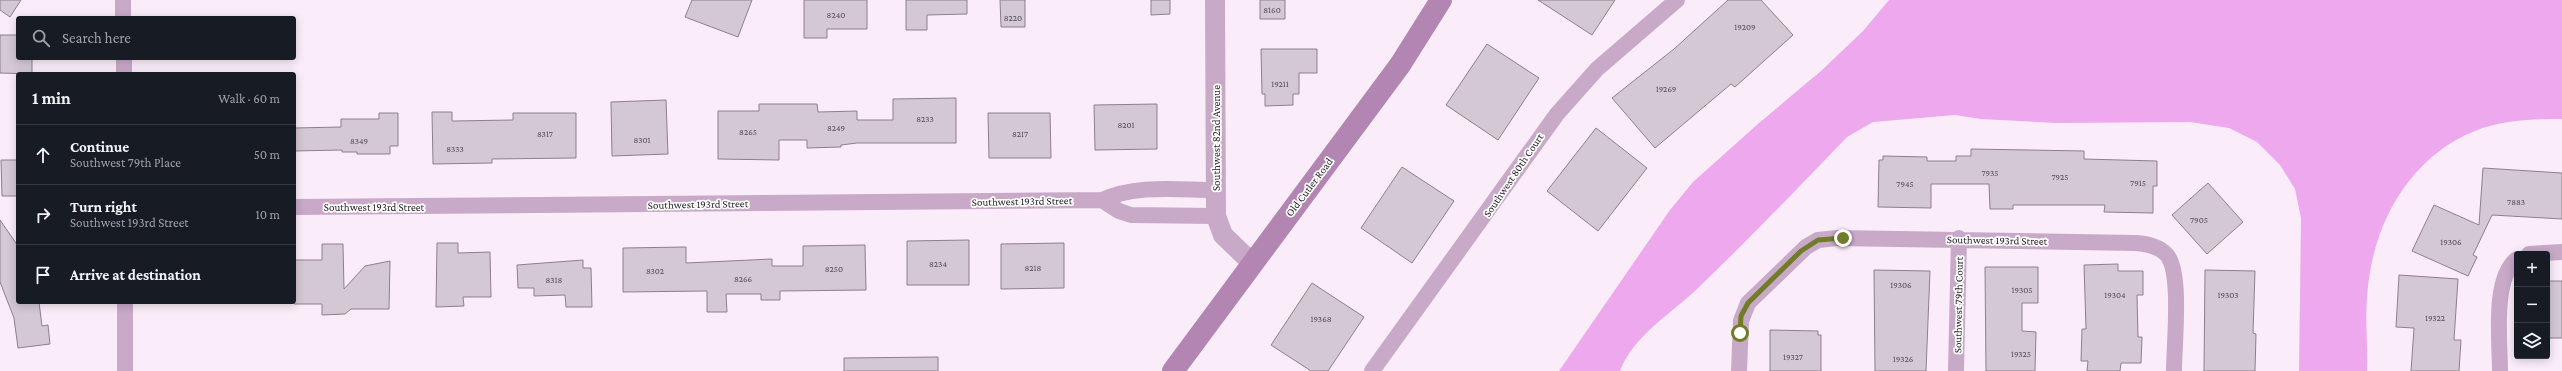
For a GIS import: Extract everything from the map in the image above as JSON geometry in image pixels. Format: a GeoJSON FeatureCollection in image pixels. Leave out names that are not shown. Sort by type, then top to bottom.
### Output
{"type":"FeatureCollection","features":[{"type":"Feature","properties":{"kind":"main road","name":"Old Cutler Road"},"geometry":{"type":"LineString","coordinates":[[1173,371],[1400,66],[1440,0]]}},
{"type":"Feature","properties":{"kind":"street"},"geometry":{"type":"LineString","coordinates":[[123,0],[123,16]]}},
{"type":"Feature","properties":{"kind":"street","name":"Southwest 82nd Avenue"},"geometry":{"type":"LineString","coordinates":[[1215,0],[1216,216],[1223,235],[1252,263]]}},
{"type":"Feature","properties":{"kind":"street","name":"Southwest 80th Court"},"geometry":{"type":"LineString","coordinates":[[1372,371],[1490,210],[1557,114],[1597,69],[1677,0]]}},
{"type":"Feature","properties":{"kind":"street"},"geometry":{"type":"LineString","coordinates":[[124,60],[124,72]]}},
{"type":"Feature","properties":{"kind":"street"},"geometry":{"type":"LineString","coordinates":[[1149,190],[1150,216]]}},
{"type":"Feature","properties":{"kind":"street","name":"Southwest 193rd Street"},"geometry":{"type":"LineString","coordinates":[[296,207],[1102,200],[1121,192],[1149,190],[1216,190]]}},
{"type":"Feature","properties":{"kind":"street"},"geometry":{"type":"LineString","coordinates":[[1102,200],[1119,212],[1150,216],[1216,216]]}},
{"type":"Feature","properties":{"kind":"street","name":"Southwest 193rd Street"},"geometry":{"type":"LineString","coordinates":[[1739,371],[1741,321],[1745,307],[1801,251],[1818,240],[1837,238],[1959,238],[2136,243],[2159,249],[2170,261],[2176,279],[2174,371]]}},
{"type":"Feature","properties":{"kind":"street","name":"Southwest 79th Court"},"geometry":{"type":"LineString","coordinates":[[1956,371],[1959,238]]}},
{"type":"Feature","properties":{"kind":"street"},"geometry":{"type":"LineString","coordinates":[[2550,253],[2562,252]]}},
{"type":"Feature","properties":{"kind":"street"},"geometry":{"type":"LineString","coordinates":[[2500,371],[2501,287],[2506,272],[2514,262]]}},
{"type":"Feature","properties":{"kind":"street"},"geometry":{"type":"LineString","coordinates":[[125,304],[125,371]]}},
{"type":"Feature","properties":{"kind":"shaded area"},"geometry":{"type":"Polygon","coordinates":[[[1889,0],[2562,0],[2562,119],[2507,122],[2485,127],[2451,143],[2430,159],[2412,177],[2397,198],[2385,222],[2376,246],[2370,272],[2366,307],[2367,371],[2299,371],[2301,218],[2295,189],[2280,165],[2257,142],[2229,128],[2190,122],[2055,123],[1981,119],[1955,115],[1873,122],[1847,137],[1717,270],[1644,336],[1626,358],[1620,371],[1559,371],[1670,210],[1693,182],[1759,123],[1821,71],[1863,31],[1889,0]]]}},
{"type":"Feature","properties":{"kind":"building"},"geometry":{"type":"Polygon","coordinates":[[[0,0],[21,0],[10,17],[0,10],[0,0]]]}},
{"type":"Feature","properties":{"kind":"building"},"geometry":{"type":"Polygon","coordinates":[[[692,0],[752,0],[738,37],[685,17],[692,0]]]}},
{"type":"Feature","properties":{"kind":"building"},"geometry":{"type":"Polygon","coordinates":[[[804,0],[867,0],[867,29],[827,29],[827,38],[804,38],[804,0]]]}},
{"type":"Feature","properties":{"kind":"building"},"geometry":{"type":"Polygon","coordinates":[[[906,0],[967,0],[967,14],[927,15],[927,30],[906,30],[906,0]]]}},
{"type":"Feature","properties":{"kind":"building"},"geometry":{"type":"Polygon","coordinates":[[[1000,0],[1025,0],[1025,27],[1001,27],[1000,0]]]}},
{"type":"Feature","properties":{"kind":"building"},"geometry":{"type":"Polygon","coordinates":[[[1151,0],[1170,0],[1170,14],[1151,15],[1151,0]]]}},
{"type":"Feature","properties":{"kind":"building"},"geometry":{"type":"Polygon","coordinates":[[[1260,0],[1285,0],[1285,19],[1260,19],[1260,0]]]}},
{"type":"Feature","properties":{"kind":"building"},"geometry":{"type":"Polygon","coordinates":[[[1538,0],[1615,0],[1592,35],[1538,0]]]}},
{"type":"Feature","properties":{"kind":"building"},"geometry":{"type":"Polygon","coordinates":[[[1728,0],[1761,0],[1793,35],[1735,87],[1731,84],[1655,148],[1612,98],[1674,49],[1728,0]]]}},
{"type":"Feature","properties":{"kind":"building"},"geometry":{"type":"Polygon","coordinates":[[[0,35],[16,35],[16,60],[32,60],[32,72],[0,73],[0,35]]]}},
{"type":"Feature","properties":{"kind":"building"},"geometry":{"type":"Polygon","coordinates":[[[1487,44],[1539,78],[1498,140],[1446,105],[1487,44]]]}},
{"type":"Feature","properties":{"kind":"building"},"geometry":{"type":"Polygon","coordinates":[[[1261,49],[1317,49],[1317,73],[1299,73],[1299,94],[1293,94],[1293,105],[1265,106],[1265,94],[1262,94],[1261,49]]]}},
{"type":"Feature","properties":{"kind":"building"},"geometry":{"type":"Polygon","coordinates":[[[956,98],[956,143],[857,143],[841,145],[841,147],[807,148],[807,140],[779,140],[779,160],[718,159],[718,111],[759,111],[759,104],[817,104],[818,112],[857,111],[857,120],[893,120],[893,99],[956,98]]]}},
{"type":"Feature","properties":{"kind":"building"},"geometry":{"type":"Polygon","coordinates":[[[666,100],[668,154],[612,156],[611,102],[666,100]]]}},
{"type":"Feature","properties":{"kind":"building"},"geometry":{"type":"Polygon","coordinates":[[[1157,104],[1157,149],[1095,150],[1094,105],[1157,104]]]}},
{"type":"Feature","properties":{"kind":"building"},"geometry":{"type":"Polygon","coordinates":[[[432,112],[452,112],[452,121],[513,120],[513,113],[576,113],[576,158],[492,159],[492,163],[433,164],[432,112]]]}},
{"type":"Feature","properties":{"kind":"building"},"geometry":{"type":"Polygon","coordinates":[[[379,113],[398,113],[398,146],[390,146],[390,154],[357,154],[357,152],[342,152],[342,150],[296,151],[296,128],[341,127],[341,119],[379,119],[379,113]]]}},
{"type":"Feature","properties":{"kind":"building"},"geometry":{"type":"Polygon","coordinates":[[[988,113],[1050,113],[1051,158],[989,158],[988,113]]]}},
{"type":"Feature","properties":{"kind":"building"},"geometry":{"type":"Polygon","coordinates":[[[1596,128],[1647,168],[1598,231],[1547,191],[1596,128]]]}},
{"type":"Feature","properties":{"kind":"building"},"geometry":{"type":"Polygon","coordinates":[[[1971,149],[2084,151],[2084,159],[2157,161],[2157,186],[2153,186],[2153,213],[2104,212],[2105,205],[2013,205],[2013,209],[1990,209],[1989,184],[1931,184],[1931,208],[1878,207],[1879,160],[1883,160],[1883,156],[1927,157],[1927,161],[1956,161],[1956,156],[1971,156],[1971,149]]]}},
{"type":"Feature","properties":{"kind":"building"},"geometry":{"type":"Polygon","coordinates":[[[1,160],[16,160],[16,196],[2,196],[1,160]]]}},
{"type":"Feature","properties":{"kind":"building"},"geometry":{"type":"Polygon","coordinates":[[[1402,167],[1454,201],[1412,263],[1361,228],[1402,167]]]}},
{"type":"Feature","properties":{"kind":"building"},"geometry":{"type":"Polygon","coordinates":[[[2483,168],[2562,173],[2562,219],[2492,215],[2473,255],[2477,257],[2468,276],[2412,251],[2434,205],[2479,225],[2483,168]]]}},
{"type":"Feature","properties":{"kind":"building"},"geometry":{"type":"Polygon","coordinates":[[[2208,183],[2243,222],[2207,254],[2172,215],[2208,183]]]}},
{"type":"Feature","properties":{"kind":"building"},"geometry":{"type":"Polygon","coordinates":[[[0,220],[16,243],[16,304],[39,304],[42,326],[48,325],[50,344],[18,348],[14,318],[0,282],[0,220]]]}},
{"type":"Feature","properties":{"kind":"building"},"geometry":{"type":"Polygon","coordinates":[[[969,240],[969,285],[907,285],[907,241],[969,240]]]}},
{"type":"Feature","properties":{"kind":"building"},"geometry":{"type":"Polygon","coordinates":[[[437,243],[458,243],[458,253],[490,252],[491,297],[463,297],[464,306],[436,307],[437,243]]]}},
{"type":"Feature","properties":{"kind":"building"},"geometry":{"type":"Polygon","coordinates":[[[1064,243],[1064,288],[1001,289],[1001,244],[1064,243]]]}},
{"type":"Feature","properties":{"kind":"building"},"geometry":{"type":"Polygon","coordinates":[[[322,244],[343,244],[344,289],[365,266],[390,261],[389,309],[351,309],[345,314],[322,315],[322,304],[296,304],[296,260],[322,260],[322,244]]]}},
{"type":"Feature","properties":{"kind":"building"},"geometry":{"type":"Polygon","coordinates":[[[865,245],[866,290],[780,291],[780,300],[761,300],[761,294],[726,294],[727,312],[707,312],[707,291],[623,292],[623,248],[686,247],[686,263],[772,259],[772,266],[803,266],[803,246],[865,245]]]}},
{"type":"Feature","properties":{"kind":"building"},"geometry":{"type":"Polygon","coordinates":[[[583,260],[583,268],[591,268],[592,307],[566,307],[565,295],[534,296],[534,288],[518,288],[517,265],[583,260]]]}},
{"type":"Feature","properties":{"kind":"building"},"geometry":{"type":"Polygon","coordinates":[[[2118,264],[2118,271],[2143,271],[2143,295],[2137,295],[2138,337],[2142,337],[2141,363],[2121,363],[2120,371],[2087,371],[2088,361],[2081,361],[2082,329],[2086,329],[2084,265],[2118,264]]]}},
{"type":"Feature","properties":{"kind":"building"},"geometry":{"type":"Polygon","coordinates":[[[1985,267],[2038,267],[2038,303],[2022,303],[2022,331],[2036,332],[2035,371],[1986,371],[1985,267]]]}},
{"type":"Feature","properties":{"kind":"building"},"geometry":{"type":"Polygon","coordinates":[[[1874,270],[1930,271],[1926,371],[1875,371],[1874,270]]]}},
{"type":"Feature","properties":{"kind":"building"},"geometry":{"type":"Polygon","coordinates":[[[2205,270],[2255,271],[2253,333],[2256,334],[2255,371],[2204,371],[2205,270]]]}},
{"type":"Feature","properties":{"kind":"building"},"geometry":{"type":"Polygon","coordinates":[[[2399,275],[2458,279],[2454,340],[2461,340],[2459,371],[2411,371],[2414,328],[2396,327],[2399,275]]]}},
{"type":"Feature","properties":{"kind":"building"},"geometry":{"type":"Polygon","coordinates":[[[2550,281],[2562,281],[2562,338],[2550,338],[2550,281]]]}},
{"type":"Feature","properties":{"kind":"building"},"geometry":{"type":"Polygon","coordinates":[[[1312,283],[1364,317],[1328,371],[1311,371],[1271,345],[1312,283]]]}},
{"type":"Feature","properties":{"kind":"building"},"geometry":{"type":"Polygon","coordinates":[[[1770,330],[1818,331],[1818,335],[1821,335],[1821,371],[1770,371],[1770,330]]]}},
{"type":"Feature","properties":{"kind":"building"},"geometry":{"type":"Polygon","coordinates":[[[938,357],[938,371],[844,371],[844,358],[938,357]]]}},
{"type":"Feature","properties":{"kind":"route"},"geometry":{"type":"LineString","coordinates":[[1740,333],[1741,316],[1745,307],[1764,286],[1801,251],[1818,240],[1843,238]]}}]}
